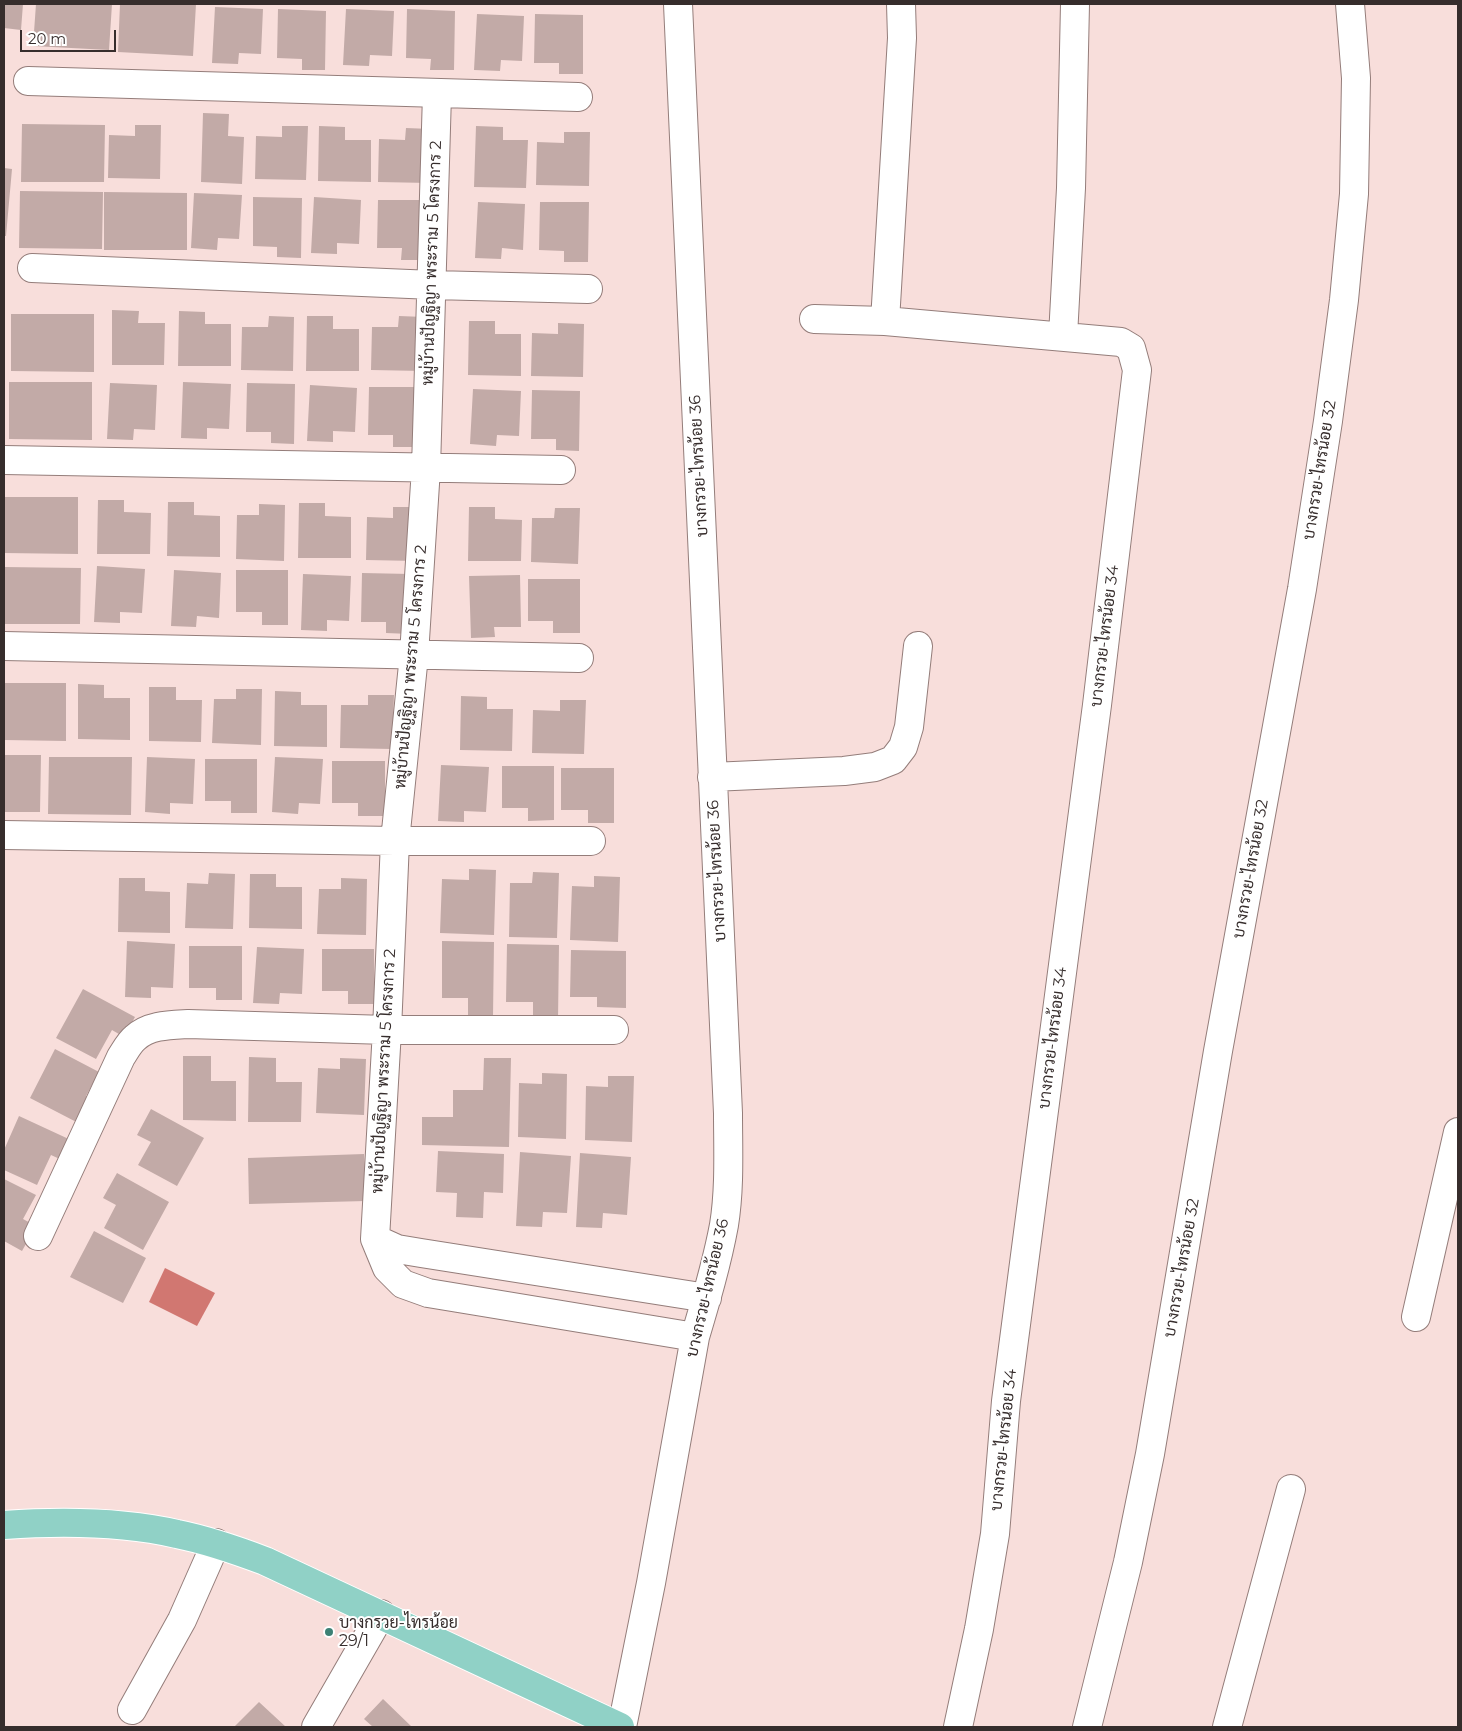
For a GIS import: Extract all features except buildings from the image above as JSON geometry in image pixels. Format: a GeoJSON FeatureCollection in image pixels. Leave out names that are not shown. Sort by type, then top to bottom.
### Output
{"type":"FeatureCollection","features":[{"type":"Feature","properties":{"kind":"main road"},"geometry":{"type":"LineString","coordinates":[[4,1525],[48,1522],[116,1524],[175,1533],[216,1543],[265,1561],[621,1727]]}},
{"type":"Feature","properties":{"kind":"street","name":"บางกรวย-ไทรน้อย 36"},"geometry":{"type":"LineString","coordinates":[[621,1727],[651,1582],[695,1337],[707,1298],[724,1224],[728,1178],[728,1112],[724,1004],[712,777],[678,4]]}},
{"type":"Feature","properties":{"kind":"street"},"geometry":{"type":"LineString","coordinates":[[885,321],[902,38],[901,4]]}},
{"type":"Feature","properties":{"kind":"street"},"geometry":{"type":"LineString","coordinates":[[814,319],[885,321],[1063,336],[1071,188],[1075,4]]}},
{"type":"Feature","properties":{"kind":"street","name":"บางกรวย-ไทรน้อย 32"},"geometry":{"type":"LineString","coordinates":[[1087,1727],[1128,1562],[1150,1454],[1218,1051],[1302,589],[1344,300],[1354,194],[1356,78],[1350,4]]}},
{"type":"Feature","properties":{"kind":"street"},"geometry":{"type":"LineString","coordinates":[[28,81],[578,97]]}},
{"type":"Feature","properties":{"kind":"street","name":"หมู่บ้านปัญฐิญา พระราม 5 โครงการ 2"},"geometry":{"type":"LineString","coordinates":[[376,1240],[395,841],[414,655],[426,468],[437,94]]}},
{"type":"Feature","properties":{"kind":"street"},"geometry":{"type":"LineString","coordinates":[[32,268],[432,285],[588,289]]}},
{"type":"Feature","properties":{"kind":"street","name":"บางกรวย-ไทรน้อย 34"},"geometry":{"type":"LineString","coordinates":[[958,1727],[995,1534],[1006,1401],[1097,705],[1137,370],[1131,348],[1121,342],[1063,336]]}},
{"type":"Feature","properties":{"kind":"street"},"geometry":{"type":"LineString","coordinates":[[4,460],[561,470]]}},
{"type":"Feature","properties":{"kind":"street"},"geometry":{"type":"LineString","coordinates":[[4,646],[579,658]]}},
{"type":"Feature","properties":{"kind":"street"},"geometry":{"type":"LineString","coordinates":[[712,777],[844,771],[875,767],[893,760],[903,747],[909,728],[918,646]]}},
{"type":"Feature","properties":{"kind":"street"},"geometry":{"type":"LineString","coordinates":[[4,834],[395,841],[591,841]]}},
{"type":"Feature","properties":{"kind":"street"},"geometry":{"type":"LineString","coordinates":[[38,1236],[121,1057],[135,1038],[149,1030],[165,1025],[387,1030],[614,1030]]}},
{"type":"Feature","properties":{"kind":"street"},"geometry":{"type":"LineString","coordinates":[[1416,1317],[1458,1132]]}},
{"type":"Feature","properties":{"kind":"street"},"geometry":{"type":"LineString","coordinates":[[376,1240],[397,1249],[707,1298]]}},
{"type":"Feature","properties":{"kind":"street"},"geometry":{"type":"LineString","coordinates":[[376,1240],[387,1268],[403,1284],[428,1293],[695,1337]]}},
{"type":"Feature","properties":{"kind":"street"},"geometry":{"type":"LineString","coordinates":[[1227,1727],[1291,1488]]}},
{"type":"Feature","properties":{"kind":"street"},"geometry":{"type":"LineString","coordinates":[[132,1710],[182,1620],[216,1543]]}},
{"type":"Feature","properties":{"kind":"street"},"geometry":{"type":"LineString","coordinates":[[316,1727],[381,1614]]}},
{"type":"Feature","properties":{"kind":"shaded area"},"geometry":{"type":"Polygon","coordinates":[[[165,1268],[215,1293],[197,1326],[149,1302],[165,1268]]]}},
{"type":"Feature","properties":{"kind":"place","name":"บางกรวย-ไทรน้อย 29/1"},"geometry":{"type":"Point","coordinates":[329,1632]}}]}
